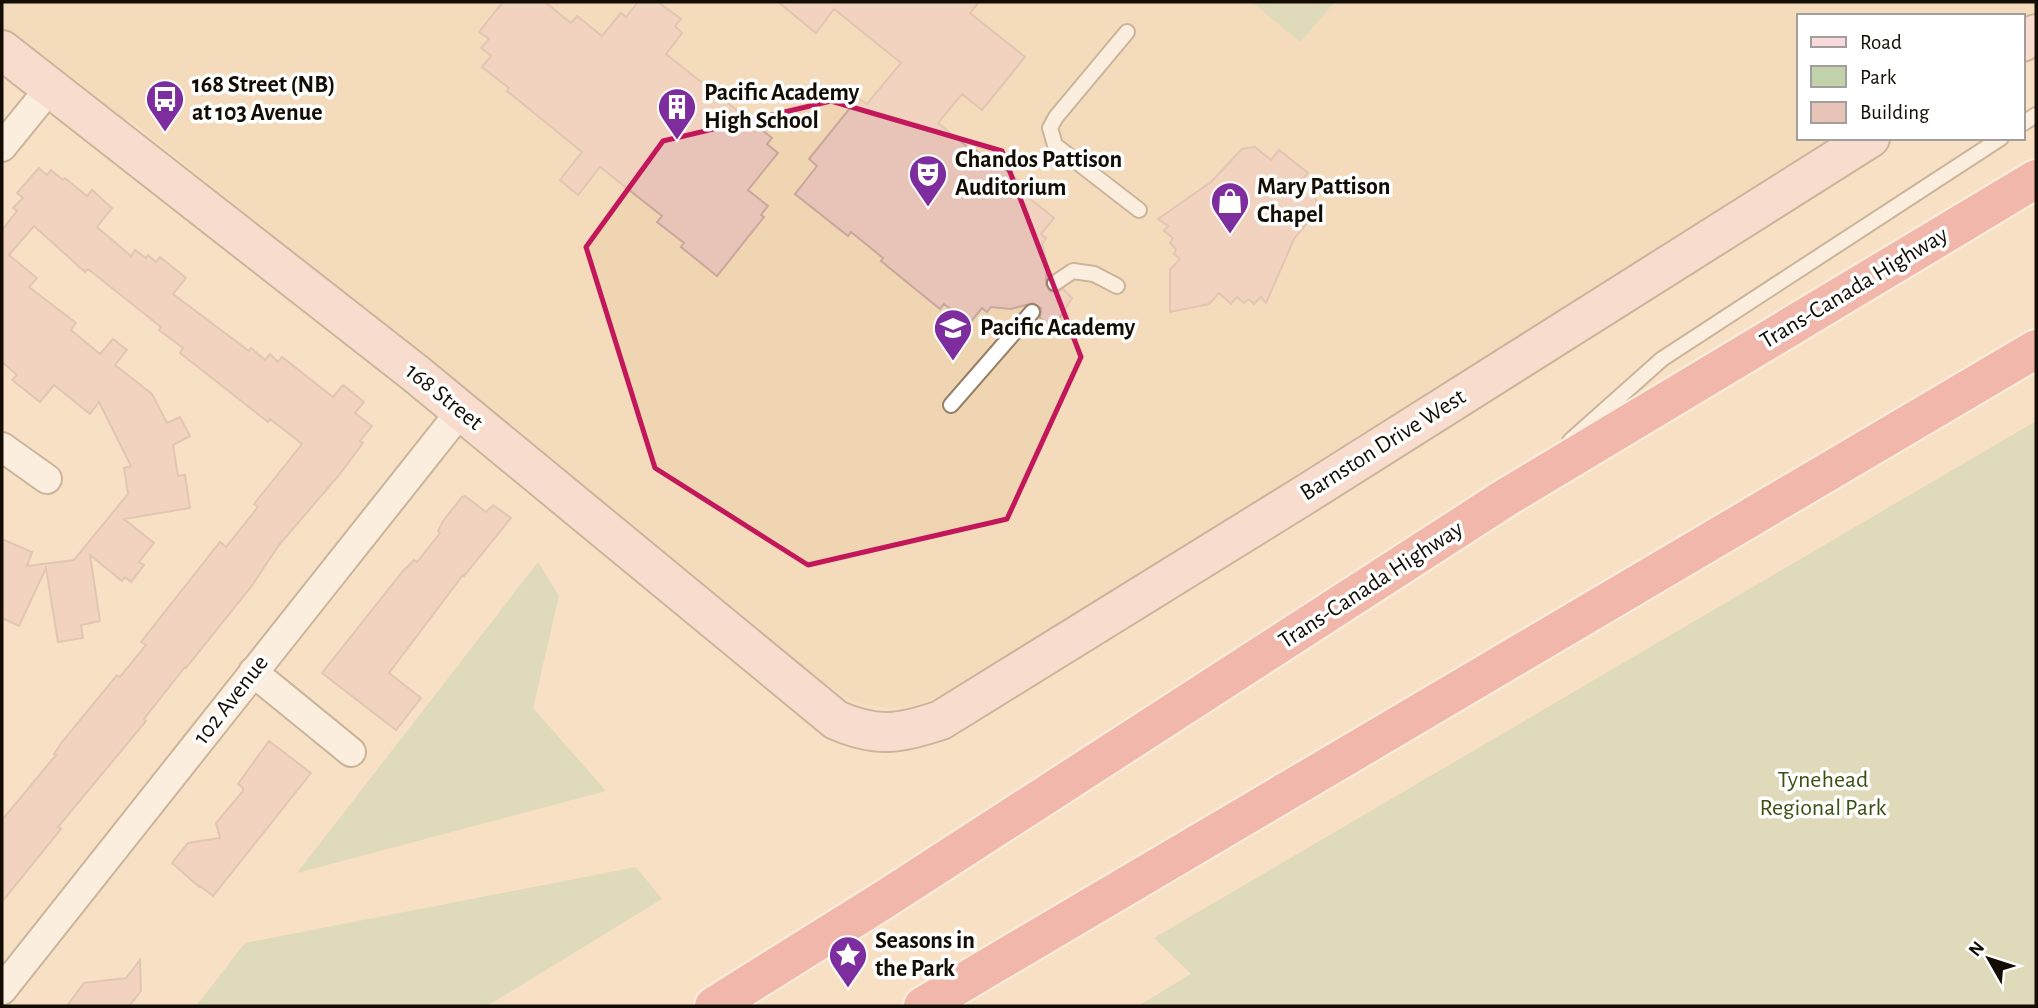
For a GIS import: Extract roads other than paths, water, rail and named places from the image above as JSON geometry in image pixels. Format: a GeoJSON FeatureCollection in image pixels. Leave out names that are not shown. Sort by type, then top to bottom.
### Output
{"type":"FeatureCollection","features":[{"type":"Feature","properties":{"kind":"highway","name":"Trans-Canada Highway"},"geometry":{"type":"LineString","coordinates":[[714,1006],[885,900],[1505,498],[2036,179]]}},
{"type":"Feature","properties":{"kind":"highway"},"geometry":{"type":"LineString","coordinates":[[923,1006],[2036,349]]}},
{"type":"Feature","properties":{"kind":"street","name":"168 Street"},"geometry":{"type":"LineString","coordinates":[[2,50],[461,411],[836,720],[860,730],[888,734]]}},
{"type":"Feature","properties":{"kind":"street"},"geometry":{"type":"LineString","coordinates":[[2,147],[50,88]]}},
{"type":"Feature","properties":{"kind":"street","name":"Barnston Drive West"},"geometry":{"type":"LineString","coordinates":[[888,734],[941,720],[1330,479],[1867,140]]}},
{"type":"Feature","properties":{"kind":"street","name":"102 Avenue"},"geometry":{"type":"LineString","coordinates":[[2,990],[461,411]]}},
{"type":"Feature","properties":{"kind":"street"},"geometry":{"type":"LineString","coordinates":[[2,447],[47,479]]}},
{"type":"Feature","properties":{"kind":"street"},"geometry":{"type":"LineString","coordinates":[[253,672],[351,752]]}},
{"type":"Feature","properties":{"kind":"lane"},"geometry":{"type":"LineString","coordinates":[[1127,32],[1056,117],[1050,128],[1055,145],[1139,210]]}},
{"type":"Feature","properties":{"kind":"lane"},"geometry":{"type":"LineString","coordinates":[[1505,498],[1662,359],[1998,140]]}},
{"type":"Feature","properties":{"kind":"lane"},"geometry":{"type":"LineString","coordinates":[[1055,283],[1073,271],[1094,274],[1117,286]]}},
{"type":"Feature","properties":{"kind":"lane"},"geometry":{"type":"LineString","coordinates":[[951,405],[1032,312]]}},
{"type":"Feature","properties":{"kind":"place","name":"168 Street (NB) at 103 Avenue"},"geometry":{"type":"Point","coordinates":[165,133]}},
{"type":"Feature","properties":{"kind":"place","name":"Pacific Academy High School"},"geometry":{"type":"Point","coordinates":[677,141]}},
{"type":"Feature","properties":{"kind":"place","name":"Chandos Pattison Auditorium"},"geometry":{"type":"Point","coordinates":[928,208]}},
{"type":"Feature","properties":{"kind":"place","name":"Mary Pattison Chapel"},"geometry":{"type":"Point","coordinates":[1230,235]}},
{"type":"Feature","properties":{"kind":"place","name":"Pacific Academy"},"geometry":{"type":"Point","coordinates":[953,362]}},
{"type":"Feature","properties":{"kind":"place","name":"Seasons in the Park"},"geometry":{"type":"Point","coordinates":[848,989]}},
{"type":"Feature","properties":{"kind":"park label","name":"Tynehead Regional Park"},"geometry":{"type":"Point","coordinates":[1823,794]}}]}
